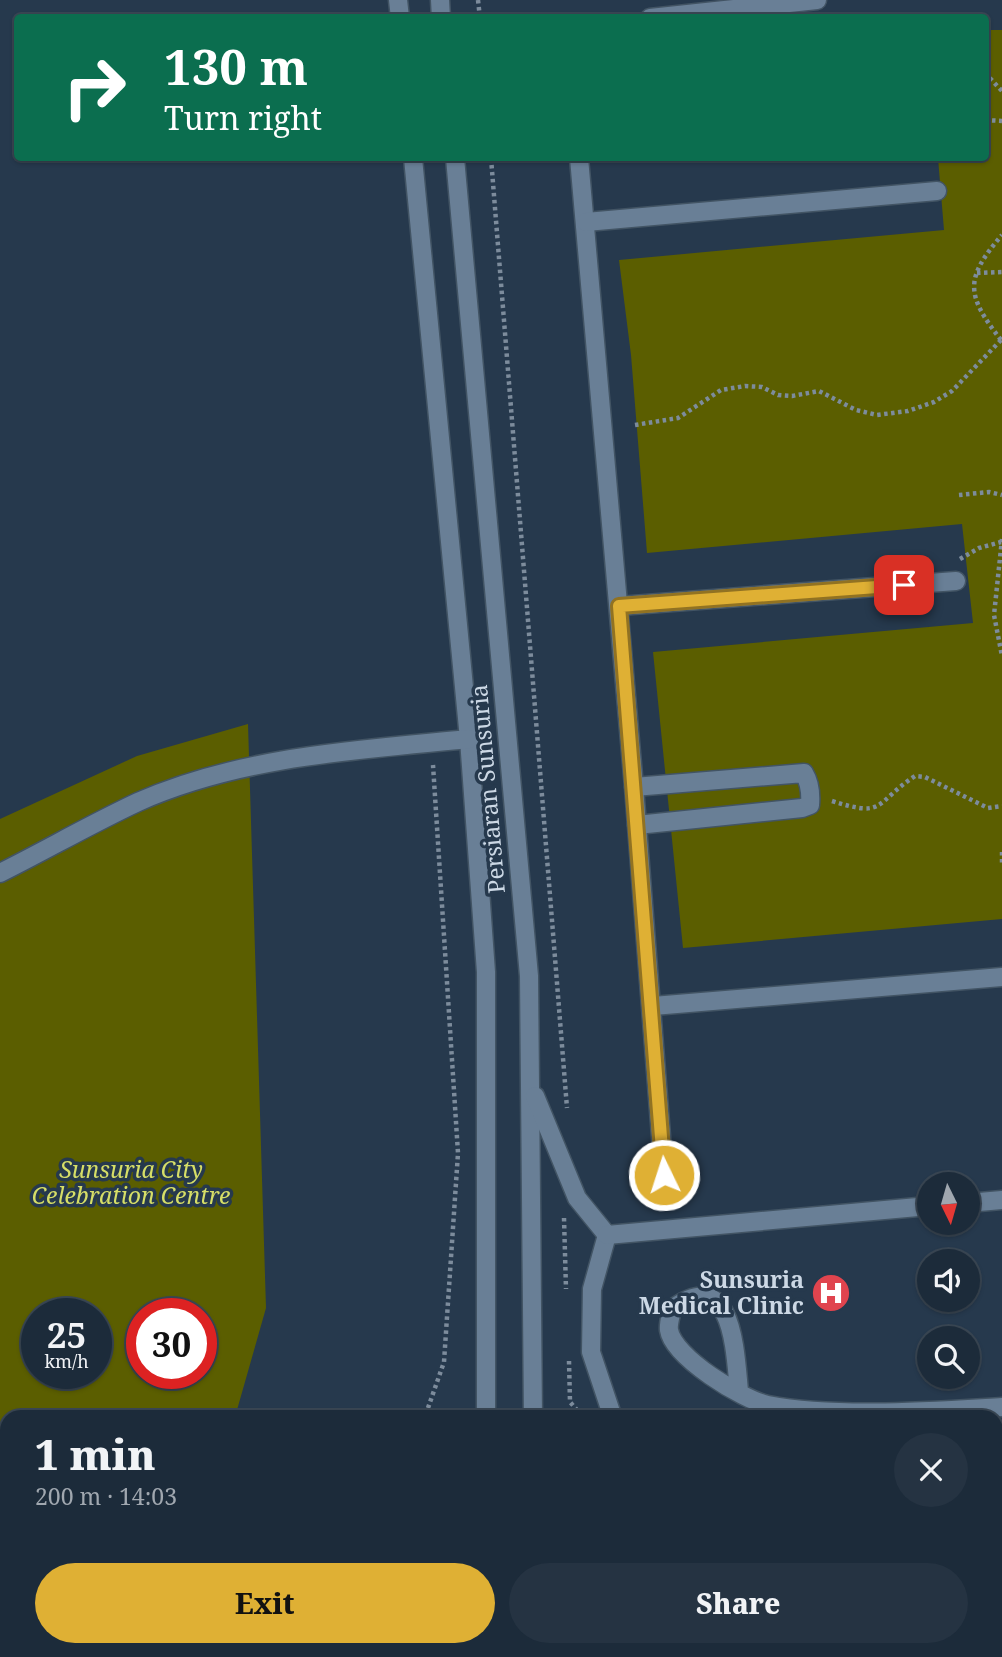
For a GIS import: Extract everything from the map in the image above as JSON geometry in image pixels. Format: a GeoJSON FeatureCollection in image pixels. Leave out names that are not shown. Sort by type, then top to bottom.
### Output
{"type":"FeatureCollection","features":[{"type":"Feature","properties":{"kind":"street"},"geometry":{"type":"LineString","coordinates":[[687,14],[817,0]]}},
{"type":"Feature","properties":{"kind":"street","name":"Persiaran Sunsuria"},"geometry":{"type":"LineString","coordinates":[[413,161],[469,738],[486,972],[486,1410]]}},
{"type":"Feature","properties":{"kind":"street","name":"Persiaran Sunsuria"},"geometry":{"type":"LineString","coordinates":[[455,161],[529,976],[533,1410]]}},
{"type":"Feature","properties":{"kind":"street"},"geometry":{"type":"LineString","coordinates":[[579,161],[635,787],[664,1175]]}},
{"type":"Feature","properties":{"kind":"street"},"geometry":{"type":"LineString","coordinates":[[586,222],[937,191]]}},
{"type":"Feature","properties":{"kind":"street"},"geometry":{"type":"LineString","coordinates":[[619,606],[956,581]]}},
{"type":"Feature","properties":{"kind":"street"},"geometry":{"type":"LineString","coordinates":[[0,873],[140,802],[219,775],[317,753],[469,738]]}},
{"type":"Feature","properties":{"kind":"street"},"geometry":{"type":"LineString","coordinates":[[635,787],[804,773],[809,780],[810,798],[810,805],[802,808],[637,825]]}},
{"type":"Feature","properties":{"kind":"street"},"geometry":{"type":"LineString","coordinates":[[653,1006],[1002,976]]}},
{"type":"Feature","properties":{"kind":"street"},"geometry":{"type":"LineString","coordinates":[[531,1086],[577,1198],[607,1235]]}},
{"type":"Feature","properties":{"kind":"street"},"geometry":{"type":"LineString","coordinates":[[980,1202],[1002,1200]]}},
{"type":"Feature","properties":{"kind":"street"},"geometry":{"type":"LineString","coordinates":[[607,1235],[917,1207]]}},
{"type":"Feature","properties":{"kind":"street"},"geometry":{"type":"LineString","coordinates":[[607,1235],[592,1289],[591,1352],[610,1410]]}},
{"type":"Feature","properties":{"kind":"street"},"geometry":{"type":"LineString","coordinates":[[739,1391],[734,1346],[721,1305],[711,1298],[689,1296],[672,1309],[669,1330],[679,1352],[703,1372],[739,1391],[764,1404],[802,1410]]}},
{"type":"Feature","properties":{"kind":"street"},"geometry":{"type":"LineString","coordinates":[[952,1410],[1002,1407]]}},
{"type":"Feature","properties":{"kind":"path"},"geometry":{"type":"LineString","coordinates":[[989,77],[1002,92]]}},
{"type":"Feature","properties":{"kind":"path"},"geometry":{"type":"LineString","coordinates":[[491,161],[568,1118]]}},
{"type":"Feature","properties":{"kind":"path"},"geometry":{"type":"LineString","coordinates":[[635,425],[678,418],[721,390],[745,386],[762,387],[792,397],[819,391],[856,410],[877,415],[908,411],[933,402],[952,391],[1002,340],[975,303],[973,283],[1002,235]]}},
{"type":"Feature","properties":{"kind":"path"},"geometry":{"type":"LineString","coordinates":[[977,273],[1002,272]]}},
{"type":"Feature","properties":{"kind":"path"},"geometry":{"type":"LineString","coordinates":[[959,495],[989,492],[1002,495]]}},
{"type":"Feature","properties":{"kind":"path"},"geometry":{"type":"LineString","coordinates":[[956,581],[958,560],[1001,540],[994,615],[1002,656]]}},
{"type":"Feature","properties":{"kind":"path"},"geometry":{"type":"LineString","coordinates":[[426,1410],[444,1362],[458,1153],[432,742]]}},
{"type":"Feature","properties":{"kind":"path"},"geometry":{"type":"LineString","coordinates":[[810,798],[834,801],[860,810],[873,808],[915,776],[925,776],[988,808],[1002,806]]}},
{"type":"Feature","properties":{"kind":"path"},"geometry":{"type":"LineString","coordinates":[[1002,852],[1002,863]]}},
{"type":"Feature","properties":{"kind":"path"},"geometry":{"type":"LineString","coordinates":[[564,1215],[567,1296]]}},
{"type":"Feature","properties":{"kind":"path"},"geometry":{"type":"LineString","coordinates":[[568,1349],[570,1402],[577,1410]]}},
{"type":"Feature","properties":{"kind":"green space"},"geometry":{"type":"Polygon","coordinates":[[[989,30],[1002,30],[1002,919],[683,948],[653,652],[973,623],[962,524],[647,553],[631,355],[619,260],[944,230],[938,161],[989,161],[989,30]]]}},
{"type":"Feature","properties":{"kind":"green space","name":"Sunsuria City Celebration Centre"},"geometry":{"type":"Polygon","coordinates":[[[248,724],[266,1308],[237,1410],[0,1410],[0,819],[137,756],[248,724]]]}},
{"type":"Feature","properties":{"kind":"place","name":"Sunsuria Medical Clinic"},"geometry":{"type":"Point","coordinates":[831,1293]}},
{"type":"Feature","properties":{"kind":"route"},"geometry":{"type":"LineString","coordinates":[[664,1175],[653,1006],[619,606],[904,585]]}}]}
